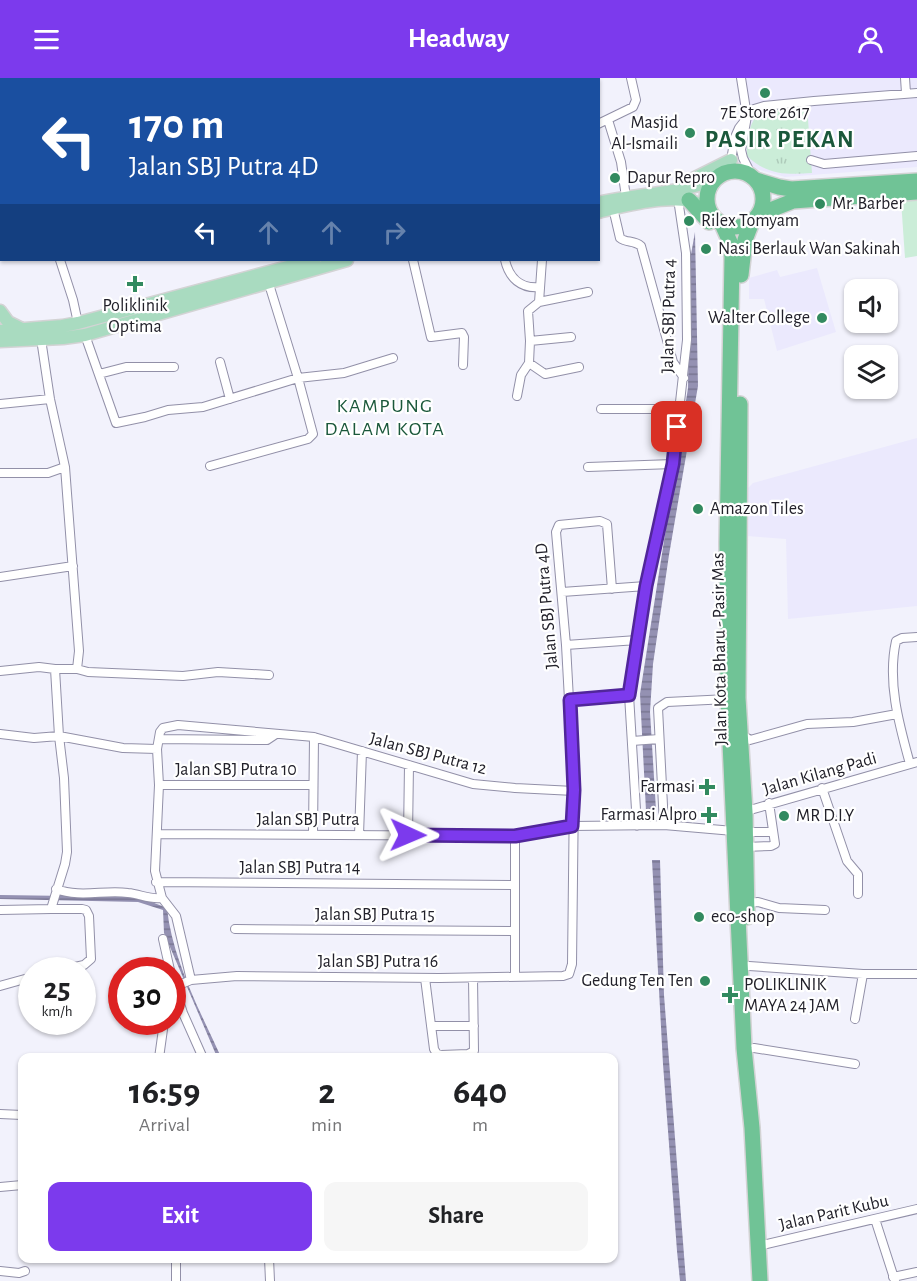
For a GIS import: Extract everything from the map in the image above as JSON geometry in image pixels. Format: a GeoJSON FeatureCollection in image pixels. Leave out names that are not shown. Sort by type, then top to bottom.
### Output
{"type":"FeatureCollection","features":[{"type":"Feature","properties":{"kind":"highway"},"geometry":{"type":"LineString","coordinates":[[917,181],[790,189],[779,188],[740,171],[718,177],[707,194],[708,209],[716,220],[737,228],[793,201],[917,192]]}},
{"type":"Feature","properties":{"kind":"highway"},"geometry":{"type":"LineString","coordinates":[[754,178],[764,196],[756,218]]}},
{"type":"Feature","properties":{"kind":"highway"},"geometry":{"type":"LineString","coordinates":[[683,200],[702,212],[719,235],[731,268]]}},
{"type":"Feature","properties":{"kind":"highway","name":"Jalan Kota Bharu - Pasir Mas"},"geometry":{"type":"LineString","coordinates":[[756,218],[745,240],[741,282],[738,690],[746,737],[740,828],[744,1048],[760,1281]]}},
{"type":"Feature","properties":{"kind":"highway","name":"Jalan Kota Bharu - Pasir Mas"},"geometry":{"type":"LineString","coordinates":[[722,224],[731,248],[727,543],[728,699],[747,903],[754,1048],[747,1075]]}},
{"type":"Feature","properties":{"kind":"main road"},"geometry":{"type":"LineString","coordinates":[[640,195],[686,183],[731,160]]}},
{"type":"Feature","properties":{"kind":"main road"},"geometry":{"type":"LineString","coordinates":[[600,203],[688,189],[718,177]]}},
{"type":"Feature","properties":{"kind":"main road"},"geometry":{"type":"LineString","coordinates":[[600,211],[660,200],[683,200],[701,204],[708,209]]}},
{"type":"Feature","properties":{"kind":"main road"},"geometry":{"type":"LineString","coordinates":[[0,331],[78,323],[299,261]]}},
{"type":"Feature","properties":{"kind":"main road"},"geometry":{"type":"LineString","coordinates":[[0,341],[85,334],[343,261]]}},
{"type":"Feature","properties":{"kind":"main road"},"geometry":{"type":"LineString","coordinates":[[0,311],[8,322],[23,329]]}},
{"type":"Feature","properties":{"kind":"street"},"geometry":{"type":"LineString","coordinates":[[626,197],[621,162],[604,122],[633,107],[636,100],[631,78]]}},
{"type":"Feature","properties":{"kind":"street"},"geometry":{"type":"LineString","coordinates":[[741,78],[747,116],[741,150],[754,178]]}},
{"type":"Feature","properties":{"kind":"street"},"geometry":{"type":"LineString","coordinates":[[905,78],[906,93]]}},
{"type":"Feature","properties":{"kind":"street"},"geometry":{"type":"LineString","coordinates":[[718,177],[731,160],[735,137],[747,116],[754,109],[764,106],[917,93]]}},
{"type":"Feature","properties":{"kind":"street"},"geometry":{"type":"LineString","coordinates":[[810,160],[822,164],[917,156]]}},
{"type":"Feature","properties":{"kind":"street","name":"Jalan SBJ Putra 4"},"geometry":{"type":"LineString","coordinates":[[637,826],[634,741],[629,695],[646,586],[673,464],[684,378],[687,340],[683,200]]}},
{"type":"Feature","properties":{"kind":"street"},"geometry":{"type":"LineString","coordinates":[[613,208],[620,238],[624,241],[636,242],[641,246],[673,362],[684,378]]}},
{"type":"Feature","properties":{"kind":"street"},"geometry":{"type":"LineString","coordinates":[[60,261],[78,323]]}},
{"type":"Feature","properties":{"kind":"street"},"geometry":{"type":"LineString","coordinates":[[413,261],[431,337],[462,333],[464,338],[463,365]]}},
{"type":"Feature","properties":{"kind":"street"},"geometry":{"type":"LineString","coordinates":[[505,261],[510,275],[524,286],[540,287]]}},
{"type":"Feature","properties":{"kind":"street"},"geometry":{"type":"LineString","coordinates":[[539,302],[542,261]]}},
{"type":"Feature","properties":{"kind":"street"},"geometry":{"type":"LineString","coordinates":[[210,466],[311,437],[313,434],[268,281]]}},
{"type":"Feature","properties":{"kind":"street"},"geometry":{"type":"LineString","coordinates":[[517,396],[521,375],[529,363],[528,311],[539,302],[588,292]]}},
{"type":"Feature","properties":{"kind":"street"},"geometry":{"type":"LineString","coordinates":[[85,334],[116,423],[168,410],[203,407],[298,378],[344,374],[393,358]]}},
{"type":"Feature","properties":{"kind":"street"},"geometry":{"type":"LineString","coordinates":[[530,341],[571,337]]}},
{"type":"Feature","properties":{"kind":"street"},"geometry":{"type":"LineString","coordinates":[[41,339],[50,399],[65,467],[79,651],[77,669]]}},
{"type":"Feature","properties":{"kind":"street"},"geometry":{"type":"LineString","coordinates":[[220,362],[230,399]]}},
{"type":"Feature","properties":{"kind":"street"},"geometry":{"type":"LineString","coordinates":[[529,363],[545,374],[579,367]]}},
{"type":"Feature","properties":{"kind":"street"},"geometry":{"type":"LineString","coordinates":[[99,374],[126,367],[174,367]]}},
{"type":"Feature","properties":{"kind":"street"},"geometry":{"type":"LineString","coordinates":[[0,404],[50,399]]}},
{"type":"Feature","properties":{"kind":"street"},"geometry":{"type":"LineString","coordinates":[[601,409],[679,409]]}},
{"type":"Feature","properties":{"kind":"street"},"geometry":{"type":"LineString","coordinates":[[588,468],[673,464]]}},
{"type":"Feature","properties":{"kind":"street"},"geometry":{"type":"LineString","coordinates":[[0,474],[48,473],[65,467]]}},
{"type":"Feature","properties":{"kind":"street","name":"Jalan SBJ Putra 4D"},"geometry":{"type":"LineString","coordinates":[[565,975],[572,969],[574,790],[570,700],[557,528],[562,524],[600,521],[607,524],[612,589]]}},
{"type":"Feature","properties":{"kind":"street"},"geometry":{"type":"LineString","coordinates":[[0,577],[73,566]]}},
{"type":"Feature","properties":{"kind":"street"},"geometry":{"type":"LineString","coordinates":[[562,592],[646,586]]}},
{"type":"Feature","properties":{"kind":"street"},"geometry":{"type":"LineString","coordinates":[[913,763],[897,714],[894,681],[895,644],[899,639],[917,637]]}},
{"type":"Feature","properties":{"kind":"street"},"geometry":{"type":"LineString","coordinates":[[566,645],[637,640]]}},
{"type":"Feature","properties":{"kind":"street"},"geometry":{"type":"LineString","coordinates":[[0,671],[39,667],[77,669],[88,672],[183,675],[218,672],[269,675]]}},
{"type":"Feature","properties":{"kind":"street"},"geometry":{"type":"LineString","coordinates":[[51,907],[67,852],[64,778],[55,669]]}},
{"type":"Feature","properties":{"kind":"street"},"geometry":{"type":"LineString","coordinates":[[570,700],[629,695]]}},
{"type":"Feature","properties":{"kind":"street"},"geometry":{"type":"LineString","coordinates":[[664,825],[657,713],[661,704],[728,699]]}},
{"type":"Feature","properties":{"kind":"street"},"geometry":{"type":"LineString","coordinates":[[746,737],[807,724],[853,722],[897,714]]}},
{"type":"Feature","properties":{"kind":"street","name":"Jalan SBJ Putra 12"},"geometry":{"type":"LineString","coordinates":[[276,734],[274,738],[267,740],[159,739],[163,728],[178,725],[276,734],[314,738],[473,784],[492,787],[574,790]]}},
{"type":"Feature","properties":{"kind":"street"},"geometry":{"type":"LineString","coordinates":[[0,734],[34,738],[59,736],[123,748],[157,749]]}},
{"type":"Feature","properties":{"kind":"street"},"geometry":{"type":"LineString","coordinates":[[313,835],[314,738]]}},
{"type":"Feature","properties":{"kind":"street"},"geometry":{"type":"LineString","coordinates":[[159,739],[155,871],[162,898],[176,916],[178,957]]}},
{"type":"Feature","properties":{"kind":"street"},"geometry":{"type":"LineString","coordinates":[[634,741],[658,739]]}},
{"type":"Feature","properties":{"kind":"street"},"geometry":{"type":"LineString","coordinates":[[359,835],[362,751]]}},
{"type":"Feature","properties":{"kind":"street","name":"Jalan Kilang Padi"},"geometry":{"type":"LineString","coordinates":[[740,828],[769,803],[913,763]]}},
{"type":"Feature","properties":{"kind":"street"},"geometry":{"type":"LineString","coordinates":[[408,835],[409,765]]}},
{"type":"Feature","properties":{"kind":"street","name":"Jalan SBJ Putra 10"},"geometry":{"type":"LineString","coordinates":[[159,785],[313,785]]}},
{"type":"Feature","properties":{"kind":"street"},"geometry":{"type":"LineString","coordinates":[[822,789],[847,861],[858,874],[858,894]]}},
{"type":"Feature","properties":{"kind":"street"},"geometry":{"type":"LineString","coordinates":[[740,828],[771,846],[774,844],[769,803]]}},
{"type":"Feature","properties":{"kind":"street","name":"Jalan SBJ Putra"},"geometry":{"type":"LineString","coordinates":[[157,834],[515,836],[572,826],[664,825],[740,828]]}},
{"type":"Feature","properties":{"kind":"street"},"geometry":{"type":"LineString","coordinates":[[740,828],[773,832]]}},
{"type":"Feature","properties":{"kind":"street"},"geometry":{"type":"LineString","coordinates":[[515,836],[515,976]]}},
{"type":"Feature","properties":{"kind":"street","name":"Jalan SBJ Putra 14"},"geometry":{"type":"LineString","coordinates":[[156,882],[515,885]]}},
{"type":"Feature","properties":{"kind":"street"},"geometry":{"type":"LineString","coordinates":[[56,890],[72,894],[121,892],[156,899],[162,898]]}},
{"type":"Feature","properties":{"kind":"street"},"geometry":{"type":"LineString","coordinates":[[747,903],[758,902],[779,908],[825,910]]}},
{"type":"Feature","properties":{"kind":"street"},"geometry":{"type":"LineString","coordinates":[[0,910],[51,907],[82,909],[88,912],[91,957]]}},
{"type":"Feature","properties":{"kind":"street","name":"Jalan SBJ Putra 15"},"geometry":{"type":"LineString","coordinates":[[235,929],[515,931]]}},
{"type":"Feature","properties":{"kind":"street"},"geometry":{"type":"LineString","coordinates":[[163,939],[167,957]]}},
{"type":"Feature","properties":{"kind":"street"},"geometry":{"type":"LineString","coordinates":[[749,966],[863,974],[917,974]]}},
{"type":"Feature","properties":{"kind":"street"},"geometry":{"type":"LineString","coordinates":[[855,1019],[863,974]]}},
{"type":"Feature","properties":{"kind":"street","name":"Jalan SBJ Putra 16"},"geometry":{"type":"LineString","coordinates":[[186,982],[237,976],[473,978],[565,975]]}},
{"type":"Feature","properties":{"kind":"street"},"geometry":{"type":"LineString","coordinates":[[425,978],[436,1053]]}},
{"type":"Feature","properties":{"kind":"street"},"geometry":{"type":"LineString","coordinates":[[473,978],[475,1053]]}},
{"type":"Feature","properties":{"kind":"street"},"geometry":{"type":"LineString","coordinates":[[0,986],[18,981]]}},
{"type":"Feature","properties":{"kind":"street"},"geometry":{"type":"LineString","coordinates":[[186,1012],[189,1027],[201,1053]]}},
{"type":"Feature","properties":{"kind":"street"},"geometry":{"type":"LineString","coordinates":[[431,1026],[474,1026]]}},
{"type":"Feature","properties":{"kind":"street"},"geometry":{"type":"LineString","coordinates":[[160,1053],[162,1035]]}},
{"type":"Feature","properties":{"kind":"street"},"geometry":{"type":"LineString","coordinates":[[471,1053],[475,1047]]}},
{"type":"Feature","properties":{"kind":"street"},"geometry":{"type":"LineString","coordinates":[[754,1048],[855,1064]]}},
{"type":"Feature","properties":{"kind":"street"},"geometry":{"type":"LineString","coordinates":[[0,1114],[18,1115]]}},
{"type":"Feature","properties":{"kind":"street"},"geometry":{"type":"LineString","coordinates":[[0,1187],[18,1185]]}},
{"type":"Feature","properties":{"kind":"street","name":"Jalan Parit Kubu"},"geometry":{"type":"LineString","coordinates":[[758,1246],[917,1209]]}},
{"type":"Feature","properties":{"kind":"street"},"geometry":{"type":"LineString","coordinates":[[875,1219],[894,1279],[917,1272]]}},
{"type":"Feature","properties":{"kind":"street"},"geometry":{"type":"LineString","coordinates":[[176,1263],[176,1281]]}},
{"type":"Feature","properties":{"kind":"street"},"geometry":{"type":"LineString","coordinates":[[269,1263],[270,1281]]}},
{"type":"Feature","properties":{"kind":"street"},"geometry":{"type":"LineString","coordinates":[[0,1271],[19,1273],[25,1271]]}},
{"type":"Feature","properties":{"kind":"shaded area"},"geometry":{"type":"Polygon","coordinates":[[[736,78],[917,78],[917,167],[785,177],[736,163],[742,114],[736,78]]]}},
{"type":"Feature","properties":{"kind":"shaded area"},"geometry":{"type":"Polygon","coordinates":[[[695,232],[698,386],[653,664],[650,712],[656,810],[646,811],[640,694],[688,388],[690,260],[695,232]]]}},
{"type":"Feature","properties":{"kind":"shaded area"},"geometry":{"type":"Polygon","coordinates":[[[817,268],[836,332],[777,351],[764,299],[749,299],[749,278],[777,270],[780,277],[817,268]]]}},
{"type":"Feature","properties":{"kind":"shaded area"},"geometry":{"type":"Polygon","coordinates":[[[917,438],[917,606],[788,619],[786,539],[747,536],[746,490],[753,483],[917,438]]]}},
{"type":"Feature","properties":{"kind":"shaded area"},"geometry":{"type":"Polygon","coordinates":[[[652,860],[660,860],[664,995],[686,1281],[680,1281],[677,1251],[663,1064],[652,860]]]}},
{"type":"Feature","properties":{"kind":"shaded area"},"geometry":{"type":"Polygon","coordinates":[[[0,895],[139,897],[167,908],[178,957],[174,957],[164,933],[163,910],[138,902],[0,899],[0,895]]]}},
{"type":"Feature","properties":{"kind":"shaded area"},"geometry":{"type":"Polygon","coordinates":[[[186,978],[219,1053],[215,1053],[186,984],[186,978]]]}},
{"type":"Feature","properties":{"kind":"green space"},"geometry":{"type":"Polygon","coordinates":[[[807,106],[812,173],[794,174],[770,170],[747,156],[750,130],[759,113],[773,108],[807,106]]]}},
{"type":"Feature","properties":{"kind":"green space"},"geometry":{"type":"Polygon","coordinates":[[[901,200],[917,200],[917,256],[905,258],[901,200]]]}},
{"type":"Feature","properties":{"kind":"place","name":"7E Store 2617"},"geometry":{"type":"Point","coordinates":[765,93]}},
{"type":"Feature","properties":{"kind":"place","name":"Masjid Al-Ismaili"},"geometry":{"type":"Point","coordinates":[690,133]}},
{"type":"Feature","properties":{"kind":"place","name":"Dapur Repro"},"geometry":{"type":"Point","coordinates":[615,178]}},
{"type":"Feature","properties":{"kind":"place","name":"Mr. Barber"},"geometry":{"type":"Point","coordinates":[820,204]}},
{"type":"Feature","properties":{"kind":"place","name":"Rilex Tomyam"},"geometry":{"type":"Point","coordinates":[689,221]}},
{"type":"Feature","properties":{"kind":"place","name":"Nasi Berlauk Wan Sakinah"},"geometry":{"type":"Point","coordinates":[706,249]}},
{"type":"Feature","properties":{"kind":"place","name":"Poliklinik Optima"},"geometry":{"type":"Point","coordinates":[135,284]}},
{"type":"Feature","properties":{"kind":"place","name":"Walter College"},"geometry":{"type":"Point","coordinates":[822,318]}},
{"type":"Feature","properties":{"kind":"place","name":"Amazon Tiles"},"geometry":{"type":"Point","coordinates":[698,509]}},
{"type":"Feature","properties":{"kind":"place","name":"Farmasi"},"geometry":{"type":"Point","coordinates":[707,787]}},
{"type":"Feature","properties":{"kind":"place","name":"Farmasi Alpro"},"geometry":{"type":"Point","coordinates":[709,815]}},
{"type":"Feature","properties":{"kind":"place","name":"MR D.I.Y"},"geometry":{"type":"Point","coordinates":[784,816]}},
{"type":"Feature","properties":{"kind":"place","name":"eco-shop"},"geometry":{"type":"Point","coordinates":[699,917]}},
{"type":"Feature","properties":{"kind":"place","name":"Gedung Ten Ten"},"geometry":{"type":"Point","coordinates":[705,981]}},
{"type":"Feature","properties":{"kind":"place","name":"POLIKLINIK MAYA 24 JAM"},"geometry":{"type":"Point","coordinates":[730,995]}},
{"type":"Feature","properties":{"kind":"district","name":"PASIR PEKAN"},"geometry":{"type":"Point","coordinates":[780,140]}},
{"type":"Feature","properties":{"kind":"district","name":"KAMPUNG DALAM KOTA"},"geometry":{"type":"Point","coordinates":[385,418]}},
{"type":"Feature","properties":{"kind":"route"},"geometry":{"type":"LineString","coordinates":[[408,835],[515,836],[572,826],[574,790],[570,700],[629,695],[646,586],[673,464],[677,427]]}}]}
